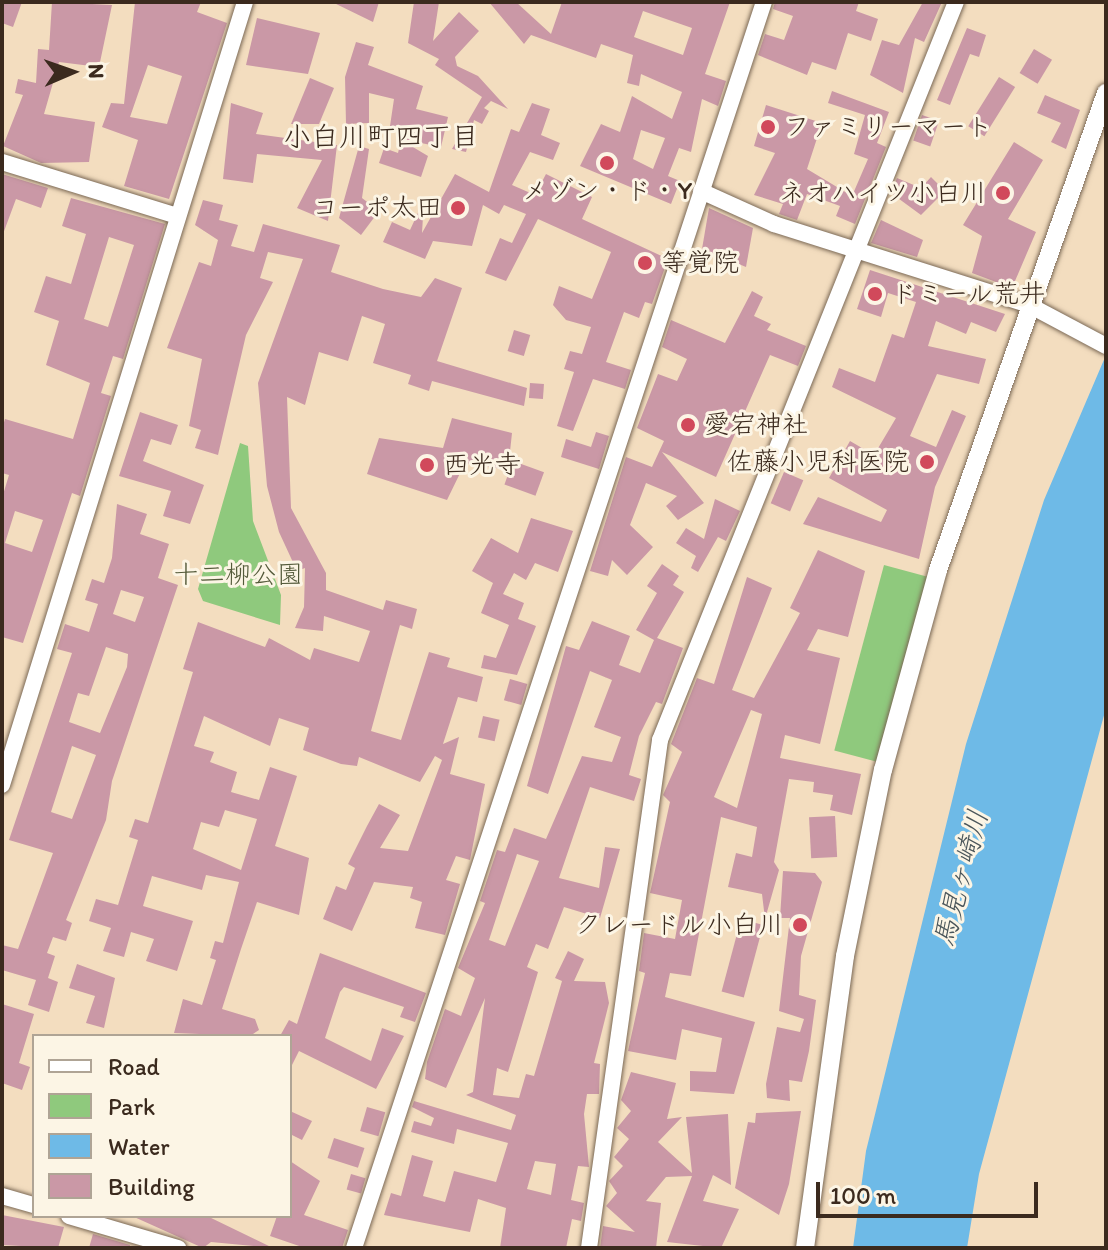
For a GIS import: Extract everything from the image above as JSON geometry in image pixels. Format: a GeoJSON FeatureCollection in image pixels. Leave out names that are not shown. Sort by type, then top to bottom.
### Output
{"type":"FeatureCollection","features":[{"type":"Feature","properties":{"kind":"street"},"geometry":{"type":"LineString","coordinates":[[2,785],[245,2]]}},
{"type":"Feature","properties":{"kind":"street"},"geometry":{"type":"LineString","coordinates":[[354,1248],[764,2]]}},
{"type":"Feature","properties":{"kind":"street"},"geometry":{"type":"LineString","coordinates":[[589,1248],[660,740],[956,2]]}},
{"type":"Feature","properties":{"kind":"street"},"geometry":{"type":"LineString","coordinates":[[805,1248],[845,956],[883,770],[938,570],[1106,93]]}},
{"type":"Feature","properties":{"kind":"street"},"geometry":{"type":"LineString","coordinates":[[2,162],[177,216]]}},
{"type":"Feature","properties":{"kind":"street"},"geometry":{"type":"LineString","coordinates":[[701,191],[856,250],[1029,305],[1106,346]]}},
{"type":"Feature","properties":{"kind":"street"},"geometry":{"type":"LineString","coordinates":[[2,1196],[32,1204]]}},
{"type":"Feature","properties":{"kind":"street"},"geometry":{"type":"LineString","coordinates":[[76,1218],[178,1248]]}},
{"type":"Feature","properties":{"kind":"green space","name":"十二柳公園"},"geometry":{"type":"Polygon","coordinates":[[[240,443],[248,446],[253,521],[281,595],[280,625],[203,601],[198,589],[240,443]]]}},
{"type":"Feature","properties":{"kind":"green space"},"geometry":{"type":"Polygon","coordinates":[[[884,565],[928,577],[879,762],[834,750],[884,565]]]}},
{"type":"Feature","properties":{"kind":"water","name":"馬見ヶ崎川"},"geometry":{"type":"Polygon","coordinates":[[[1106,355],[1106,708],[979,1174],[967,1248],[853,1248],[866,1151],[966,744],[1044,500],[1106,355]]]}},
{"type":"Feature","properties":{"kind":"building"},"geometry":{"type":"Polygon","coordinates":[[[2,2],[22,2],[13,27],[2,23],[2,2]]]}},
{"type":"Feature","properties":{"kind":"building"},"geometry":{"type":"Polygon","coordinates":[[[52,2],[112,5],[99,67],[59,62],[44,114],[95,122],[89,162],[41,163],[3,146],[23,95],[15,93],[18,79],[36,83],[38,49],[49,50],[52,2]]]}},
{"type":"Feature","properties":{"kind":"building"},"geometry":{"type":"Polygon","coordinates":[[[135,2],[201,2],[197,12],[227,23],[169,199],[124,186],[138,140],[102,127],[111,103],[124,104],[135,2]],[[148,65],[130,117],[167,124],[182,76],[148,65]]]}},
{"type":"Feature","properties":{"kind":"building"},"geometry":{"type":"Polygon","coordinates":[[[332,2],[379,2],[373,22],[332,2]]]}},
{"type":"Feature","properties":{"kind":"building"},"geometry":{"type":"Polygon","coordinates":[[[414,2],[439,2],[433,41],[459,12],[479,31],[455,57],[457,66],[478,76],[508,109],[491,101],[484,108],[489,111],[482,124],[474,120],[466,152],[452,149],[482,97],[435,65],[439,59],[408,43],[414,2]]]}},
{"type":"Feature","properties":{"kind":"building"},"geometry":{"type":"Polygon","coordinates":[[[489,2],[516,2],[551,34],[562,2],[730,2],[705,74],[726,81],[718,106],[702,99],[691,152],[679,148],[668,176],[680,181],[671,204],[580,166],[601,124],[620,132],[632,96],[672,119],[682,92],[641,74],[639,86],[627,83],[633,55],[601,44],[596,58],[531,35],[524,44],[489,2]],[[643,11],[634,37],[683,55],[692,28],[643,11]],[[641,130],[633,159],[653,169],[665,138],[641,130]]]}},
{"type":"Feature","properties":{"kind":"building"},"geometry":{"type":"Polygon","coordinates":[[[775,2],[859,2],[856,11],[878,19],[871,41],[848,33],[836,70],[812,62],[807,75],[758,55],[765,34],[784,40],[793,16],[773,9],[775,2]]]}},
{"type":"Feature","properties":{"kind":"building"},"geometry":{"type":"Polygon","coordinates":[[[923,2],[942,2],[924,42],[915,38],[903,93],[870,75],[882,40],[899,45],[923,2]]]}},
{"type":"Feature","properties":{"kind":"building"},"geometry":{"type":"Polygon","coordinates":[[[257,18],[320,33],[308,74],[246,65],[257,18]]]}},
{"type":"Feature","properties":{"kind":"building"},"geometry":{"type":"Polygon","coordinates":[[[967,28],[986,35],[979,57],[970,54],[950,105],[937,100],[967,28]]]}},
{"type":"Feature","properties":{"kind":"building"},"geometry":{"type":"Polygon","coordinates":[[[356,42],[374,47],[368,65],[423,86],[416,109],[448,117],[441,147],[401,139],[403,130],[390,126],[394,99],[369,93],[369,123],[346,124],[345,77],[356,42]]]}},
{"type":"Feature","properties":{"kind":"building"},"geometry":{"type":"Polygon","coordinates":[[[1034,49],[1052,60],[1038,84],[1020,73],[1034,49]]]}},
{"type":"Feature","properties":{"kind":"building"},"geometry":{"type":"Polygon","coordinates":[[[999,77],[1015,87],[984,136],[968,126],[999,77]]]}},
{"type":"Feature","properties":{"kind":"building"},"geometry":{"type":"Polygon","coordinates":[[[310,78],[334,88],[319,124],[291,124],[310,78]]]}},
{"type":"Feature","properties":{"kind":"building"},"geometry":{"type":"Polygon","coordinates":[[[832,91],[889,112],[877,143],[886,147],[855,224],[836,216],[840,206],[807,194],[797,220],[779,214],[783,204],[754,195],[775,153],[754,146],[766,105],[822,123],[807,169],[852,196],[868,159],[854,154],[865,115],[828,103],[832,91]]]}},
{"type":"Feature","properties":{"kind":"building"},"geometry":{"type":"Polygon","coordinates":[[[1045,95],[1080,110],[1066,149],[1051,142],[1061,123],[1037,113],[1045,95]]]}},
{"type":"Feature","properties":{"kind":"building"},"geometry":{"type":"Polygon","coordinates":[[[231,103],[263,113],[256,134],[337,145],[328,221],[297,208],[322,160],[257,154],[253,183],[223,179],[231,103]]]}},
{"type":"Feature","properties":{"kind":"building"},"geometry":{"type":"Polygon","coordinates":[[[532,103],[550,109],[541,135],[560,143],[553,160],[530,152],[512,185],[535,195],[546,174],[592,197],[582,219],[668,259],[652,304],[645,302],[639,318],[624,312],[606,362],[631,370],[625,389],[593,379],[573,431],[557,426],[574,372],[564,369],[570,351],[582,354],[591,327],[566,320],[553,305],[559,286],[592,299],[611,252],[538,219],[506,281],[485,273],[500,238],[512,243],[526,214],[504,205],[499,214],[483,205],[472,246],[433,241],[425,259],[383,242],[392,222],[410,230],[424,200],[422,233],[455,174],[489,192],[511,129],[519,132],[532,103]]]}},
{"type":"Feature","properties":{"kind":"building"},"geometry":{"type":"Polygon","coordinates":[[[922,115],[939,121],[930,146],[913,141],[922,115]]]}},
{"type":"Feature","properties":{"kind":"building"},"geometry":{"type":"Polygon","coordinates":[[[401,140],[428,156],[421,177],[379,163],[384,148],[398,153],[401,140]]]}},
{"type":"Feature","properties":{"kind":"building"},"geometry":{"type":"Polygon","coordinates":[[[1014,142],[1043,160],[1008,219],[1036,232],[1012,288],[972,273],[982,236],[963,225],[1014,142]]]}},
{"type":"Feature","properties":{"kind":"building"},"geometry":{"type":"Polygon","coordinates":[[[359,146],[369,149],[362,198],[379,211],[361,235],[339,218],[359,146]]]}},
{"type":"Feature","properties":{"kind":"building"},"geometry":{"type":"Polygon","coordinates":[[[2,174],[48,188],[41,208],[16,199],[3,234],[2,174]]]}},
{"type":"Feature","properties":{"kind":"building"},"geometry":{"type":"Polygon","coordinates":[[[931,177],[945,191],[921,215],[891,193],[897,178],[921,188],[931,177]]]}},
{"type":"Feature","properties":{"kind":"building"},"geometry":{"type":"Polygon","coordinates":[[[71,198],[165,224],[123,359],[113,356],[101,393],[111,396],[80,496],[72,493],[23,643],[2,637],[2,498],[9,475],[2,473],[2,429],[5,419],[73,439],[90,383],[46,365],[59,321],[34,312],[46,276],[71,284],[86,234],[62,226],[71,198]],[[109,237],[84,319],[108,327],[134,245],[109,237]],[[15,511],[5,543],[32,552],[43,520],[15,511]]]}},
{"type":"Feature","properties":{"kind":"building"},"geometry":{"type":"Polygon","coordinates":[[[203,200],[223,205],[219,220],[238,225],[231,246],[254,252],[263,224],[340,245],[331,272],[383,289],[421,297],[435,278],[462,288],[437,361],[527,388],[524,406],[432,381],[429,391],[408,384],[411,375],[373,363],[385,324],[362,316],[348,361],[319,352],[305,405],[287,397],[291,508],[326,573],[326,590],[383,610],[386,600],[417,609],[412,629],[400,625],[371,731],[401,740],[429,652],[450,658],[447,667],[483,677],[477,702],[458,697],[443,744],[459,737],[450,774],[485,784],[470,860],[456,856],[446,880],[460,884],[445,935],[415,928],[422,902],[410,898],[413,887],[374,882],[352,931],[323,919],[336,886],[346,890],[355,868],[348,864],[367,826],[379,804],[400,815],[380,848],[408,851],[442,760],[435,756],[420,782],[359,757],[357,766],[341,764],[303,750],[309,728],[279,718],[270,746],[204,716],[194,746],[214,752],[210,762],[237,772],[231,792],[259,800],[270,767],[297,776],[275,846],[309,858],[299,915],[257,902],[222,1009],[255,1019],[259,1030],[253,1034],[174,1033],[183,999],[202,1005],[216,960],[210,958],[215,941],[223,943],[239,882],[206,875],[202,890],[152,876],[143,906],[193,921],[177,971],[146,961],[154,939],[131,932],[124,957],[103,951],[111,928],[89,921],[96,899],[118,905],[138,840],[129,837],[135,819],[148,823],[193,672],[183,669],[198,622],[265,647],[269,638],[310,660],[314,648],[359,662],[370,631],[324,616],[323,631],[295,628],[304,607],[305,568],[297,571],[279,532],[267,486],[258,383],[303,259],[268,252],[260,278],[273,282],[246,335],[218,455],[195,448],[201,430],[189,426],[202,359],[167,348],[199,262],[211,266],[218,240],[195,225],[203,200]],[[225,810],[219,827],[201,822],[193,849],[241,870],[257,819],[225,810]]]}},
{"type":"Feature","properties":{"kind":"building"},"geometry":{"type":"Polygon","coordinates":[[[709,208],[753,228],[746,267],[702,249],[709,208]]]}},
{"type":"Feature","properties":{"kind":"building"},"geometry":{"type":"Polygon","coordinates":[[[881,220],[923,240],[917,257],[871,243],[881,220]]]}},
{"type":"Feature","properties":{"kind":"building"},"geometry":{"type":"Polygon","coordinates":[[[870,270],[1005,314],[996,332],[971,322],[966,334],[936,321],[928,346],[986,359],[979,384],[937,374],[910,436],[936,447],[952,410],[966,416],[935,487],[919,559],[803,524],[818,497],[881,522],[887,510],[829,478],[850,441],[874,455],[896,418],[832,387],[839,368],[875,382],[892,334],[904,338],[916,302],[888,293],[881,317],[857,309],[870,270]]]}},
{"type":"Feature","properties":{"kind":"building"},"geometry":{"type":"Polygon","coordinates":[[[752,291],[763,297],[754,316],[771,324],[767,330],[806,346],[798,366],[770,355],[716,477],[662,452],[704,503],[678,520],[666,506],[677,496],[646,483],[630,525],[653,547],[627,575],[612,560],[608,576],[590,571],[626,457],[652,467],[664,441],[637,428],[658,374],[677,381],[687,359],[662,347],[671,320],[725,343],[752,291]]]}},
{"type":"Feature","properties":{"kind":"building"},"geometry":{"type":"Polygon","coordinates":[[[514,330],[530,335],[524,356],[508,351],[514,330]]]}},
{"type":"Feature","properties":{"kind":"building"},"geometry":{"type":"Polygon","coordinates":[[[530,383],[544,384],[543,399],[529,398],[530,383]]]}},
{"type":"Feature","properties":{"kind":"building"},"geometry":{"type":"Polygon","coordinates":[[[140,412],[178,425],[171,445],[151,439],[143,461],[204,485],[190,524],[163,516],[171,491],[119,476],[140,412]]]}},
{"type":"Feature","properties":{"kind":"building"},"geometry":{"type":"Polygon","coordinates":[[[452,418],[512,433],[508,470],[465,463],[447,500],[367,474],[379,438],[443,448],[452,418]]]}},
{"type":"Feature","properties":{"kind":"building"},"geometry":{"type":"Polygon","coordinates":[[[596,432],[609,436],[599,469],[561,457],[566,439],[591,447],[596,432]]]}},
{"type":"Feature","properties":{"kind":"building"},"geometry":{"type":"Polygon","coordinates":[[[513,461],[544,472],[535,496],[504,484],[513,461]]]}},
{"type":"Feature","properties":{"kind":"building"},"geometry":{"type":"Polygon","coordinates":[[[784,472],[803,480],[790,512],[771,503],[784,472]]]}},
{"type":"Feature","properties":{"kind":"building"},"geometry":{"type":"Polygon","coordinates":[[[715,499],[740,511],[726,541],[718,537],[698,572],[691,568],[696,556],[676,543],[686,528],[704,539],[715,499]]]}},
{"type":"Feature","properties":{"kind":"building"},"geometry":{"type":"Polygon","coordinates":[[[117,504],[147,514],[140,534],[169,544],[158,578],[178,585],[112,781],[106,820],[66,920],[72,923],[66,941],[53,937],[47,953],[55,956],[48,978],[58,982],[49,1012],[28,1005],[36,980],[2,970],[2,945],[18,949],[53,853],[9,840],[72,653],[57,649],[65,624],[89,632],[98,604],[85,600],[92,579],[104,583],[112,558],[117,504]],[[121,590],[113,614],[135,622],[144,597],[121,590]],[[106,647],[89,696],[78,693],[69,722],[100,733],[127,667],[128,654],[106,647]],[[72,746],[51,812],[72,819],[96,755],[72,746]]]}},
{"type":"Feature","properties":{"kind":"building"},"geometry":{"type":"Polygon","coordinates":[[[531,518],[573,531],[558,572],[535,563],[526,580],[514,573],[503,594],[524,603],[518,619],[536,626],[517,675],[481,668],[484,655],[496,658],[509,625],[481,613],[493,583],[472,571],[491,538],[518,553],[531,518]]]}},
{"type":"Feature","properties":{"kind":"building"},"geometry":{"type":"Polygon","coordinates":[[[818,550],[865,571],[848,637],[818,629],[807,650],[840,658],[820,744],[785,735],[780,758],[861,774],[852,815],[830,810],[833,795],[813,792],[814,782],[789,779],[774,862],[779,870],[765,919],[762,894],[728,887],[736,853],[752,857],[757,827],[721,817],[691,976],[670,973],[665,997],[755,1022],[734,1094],[690,1091],[690,1071],[716,1072],[722,1038],[682,1029],[676,1060],[628,1051],[645,973],[639,971],[644,933],[675,939],[682,900],[650,893],[670,802],[663,795],[682,752],[671,744],[697,678],[714,684],[747,577],[772,588],[732,690],[754,698],[800,613],[790,608],[818,550]],[[751,710],[714,797],[737,808],[762,714],[751,710]]]}},
{"type":"Feature","properties":{"kind":"building"},"geometry":{"type":"Polygon","coordinates":[[[662,564],[679,576],[673,585],[684,592],[657,638],[683,648],[662,704],[656,702],[639,736],[629,775],[641,779],[634,801],[590,787],[559,878],[599,888],[605,847],[620,849],[600,918],[564,907],[548,949],[536,944],[527,967],[538,972],[508,1072],[497,1068],[493,1095],[519,1098],[526,1074],[534,1076],[562,981],[555,978],[568,951],[584,959],[574,981],[605,982],[609,1003],[594,1063],[600,1064],[599,1094],[587,1094],[584,1114],[589,1167],[578,1166],[571,1200],[584,1203],[581,1221],[572,1219],[566,1248],[500,1248],[506,1208],[478,1199],[470,1232],[384,1215],[391,1193],[401,1196],[412,1155],[433,1161],[423,1196],[445,1202],[454,1171],[496,1182],[508,1143],[457,1129],[454,1144],[411,1132],[414,1121],[431,1126],[434,1118],[412,1107],[414,1101],[511,1130],[516,1115],[466,1095],[473,1092],[485,998],[446,1088],[425,1079],[427,1062],[445,1009],[461,1016],[475,978],[458,968],[485,903],[480,901],[497,850],[505,852],[514,828],[546,839],[582,756],[612,762],[621,737],[594,727],[612,680],[590,671],[548,794],[527,786],[566,646],[579,650],[592,621],[630,636],[619,665],[640,673],[654,640],[636,630],[657,593],[647,586],[662,564]],[[517,854],[489,940],[505,946],[539,861],[517,854]],[[535,1161],[527,1189],[551,1195],[556,1164],[535,1161]]]}},
{"type":"Feature","properties":{"kind":"building"},"geometry":{"type":"Polygon","coordinates":[[[510,679],[527,684],[521,705],[504,700],[510,679]]]}},
{"type":"Feature","properties":{"kind":"building"},"geometry":{"type":"Polygon","coordinates":[[[483,716],[500,720],[495,741],[478,737],[483,716]]]}},
{"type":"Feature","properties":{"kind":"building"},"geometry":{"type":"Polygon","coordinates":[[[835,816],[837,857],[811,858],[809,817],[835,816]]]}},
{"type":"Feature","properties":{"kind":"building"},"geometry":{"type":"Polygon","coordinates":[[[783,871],[815,873],[822,882],[801,956],[799,995],[816,1000],[809,1051],[802,1082],[789,1080],[790,1101],[767,1098],[766,1084],[777,1027],[800,1032],[804,1019],[779,1011],[790,918],[780,918],[783,871]]]}},
{"type":"Feature","properties":{"kind":"building"},"geometry":{"type":"Polygon","coordinates":[[[741,919],[763,925],[744,997],[722,991],[741,919]]]}},
{"type":"Feature","properties":{"kind":"building"},"geometry":{"type":"Polygon","coordinates":[[[320,953],[426,993],[415,1022],[400,1017],[404,1007],[344,987],[340,992],[325,1038],[371,1061],[382,1028],[404,1036],[376,1089],[299,1051],[292,1065],[292,1034],[281,1034],[289,1020],[297,1024],[320,953]]]}},
{"type":"Feature","properties":{"kind":"building"},"geometry":{"type":"Polygon","coordinates":[[[77,964],[115,978],[104,1028],[86,1023],[95,996],[69,988],[77,964]]]}},
{"type":"Feature","properties":{"kind":"building"},"geometry":{"type":"Polygon","coordinates":[[[2,1004],[34,1014],[19,1063],[30,1067],[22,1090],[2,1083],[2,1004]]]}},
{"type":"Feature","properties":{"kind":"building"},"geometry":{"type":"Polygon","coordinates":[[[631,1072],[676,1083],[667,1119],[682,1117],[658,1142],[692,1173],[686,1117],[728,1114],[731,1185],[713,1175],[703,1201],[739,1209],[721,1248],[667,1242],[692,1176],[666,1177],[646,1201],[661,1203],[656,1248],[600,1248],[603,1226],[635,1232],[606,1206],[617,1193],[609,1181],[623,1166],[614,1157],[629,1139],[617,1128],[631,1111],[621,1100],[631,1072]]]}},
{"type":"Feature","properties":{"kind":"building"},"geometry":{"type":"Polygon","coordinates":[[[367,1107],[385,1112],[378,1136],[360,1131],[367,1107]]]}},
{"type":"Feature","properties":{"kind":"building"},"geometry":{"type":"Polygon","coordinates":[[[801,1111],[789,1184],[779,1215],[735,1188],[748,1122],[755,1123],[756,1113],[801,1111]]]}},
{"type":"Feature","properties":{"kind":"building"},"geometry":{"type":"Polygon","coordinates":[[[292,1112],[312,1121],[302,1140],[292,1135],[292,1112]]]}},
{"type":"Feature","properties":{"kind":"building"},"geometry":{"type":"Polygon","coordinates":[[[334,1138],[364,1148],[358,1168],[328,1158],[334,1138]]]}},
{"type":"Feature","properties":{"kind":"building"},"geometry":{"type":"Polygon","coordinates":[[[292,1162],[320,1181],[304,1215],[348,1230],[342,1248],[305,1248],[270,1236],[276,1218],[292,1218],[292,1162]]]}},
{"type":"Feature","properties":{"kind":"building"},"geometry":{"type":"Polygon","coordinates":[[[351,1174],[365,1178],[361,1194],[347,1189],[351,1174]]]}},
{"type":"Feature","properties":{"kind":"building"},"geometry":{"type":"Polygon","coordinates":[[[2,1215],[64,1227],[58,1248],[2,1245],[2,1215]]]}},
{"type":"Feature","properties":{"kind":"building"},"geometry":{"type":"Polygon","coordinates":[[[136,1218],[211,1218],[273,1248],[211,1242],[203,1248],[136,1218]]]}},
{"type":"Feature","properties":{"kind":"building"},"geometry":{"type":"Polygon","coordinates":[[[93,1234],[130,1245],[130,1248],[89,1248],[93,1234]]]}},
{"type":"Feature","properties":{"kind":"place","name":"ファミリーマート"},"geometry":{"type":"Point","coordinates":[768,127]}},
{"type":"Feature","properties":{"kind":"place","name":"メゾン・ド・Y"},"geometry":{"type":"Point","coordinates":[607,163]}},
{"type":"Feature","properties":{"kind":"place","name":"ネオハイツ小白川"},"geometry":{"type":"Point","coordinates":[1003,193]}},
{"type":"Feature","properties":{"kind":"place","name":"コーポ太田"},"geometry":{"type":"Point","coordinates":[458,208]}},
{"type":"Feature","properties":{"kind":"place","name":"等覚院"},"geometry":{"type":"Point","coordinates":[645,263]}},
{"type":"Feature","properties":{"kind":"place","name":"ドミール荒井"},"geometry":{"type":"Point","coordinates":[875,294]}},
{"type":"Feature","properties":{"kind":"place","name":"愛宕神社"},"geometry":{"type":"Point","coordinates":[688,425]}},
{"type":"Feature","properties":{"kind":"place","name":"佐藤小児科医院"},"geometry":{"type":"Point","coordinates":[927,462]}},
{"type":"Feature","properties":{"kind":"place","name":"西光寺"},"geometry":{"type":"Point","coordinates":[427,465]}},
{"type":"Feature","properties":{"kind":"place","name":"クレードル小白川"},"geometry":{"type":"Point","coordinates":[800,925]}},
{"type":"Feature","properties":{"kind":"district","name":"小白川町四丁目"},"geometry":{"type":"Point","coordinates":[381,136]}}]}
